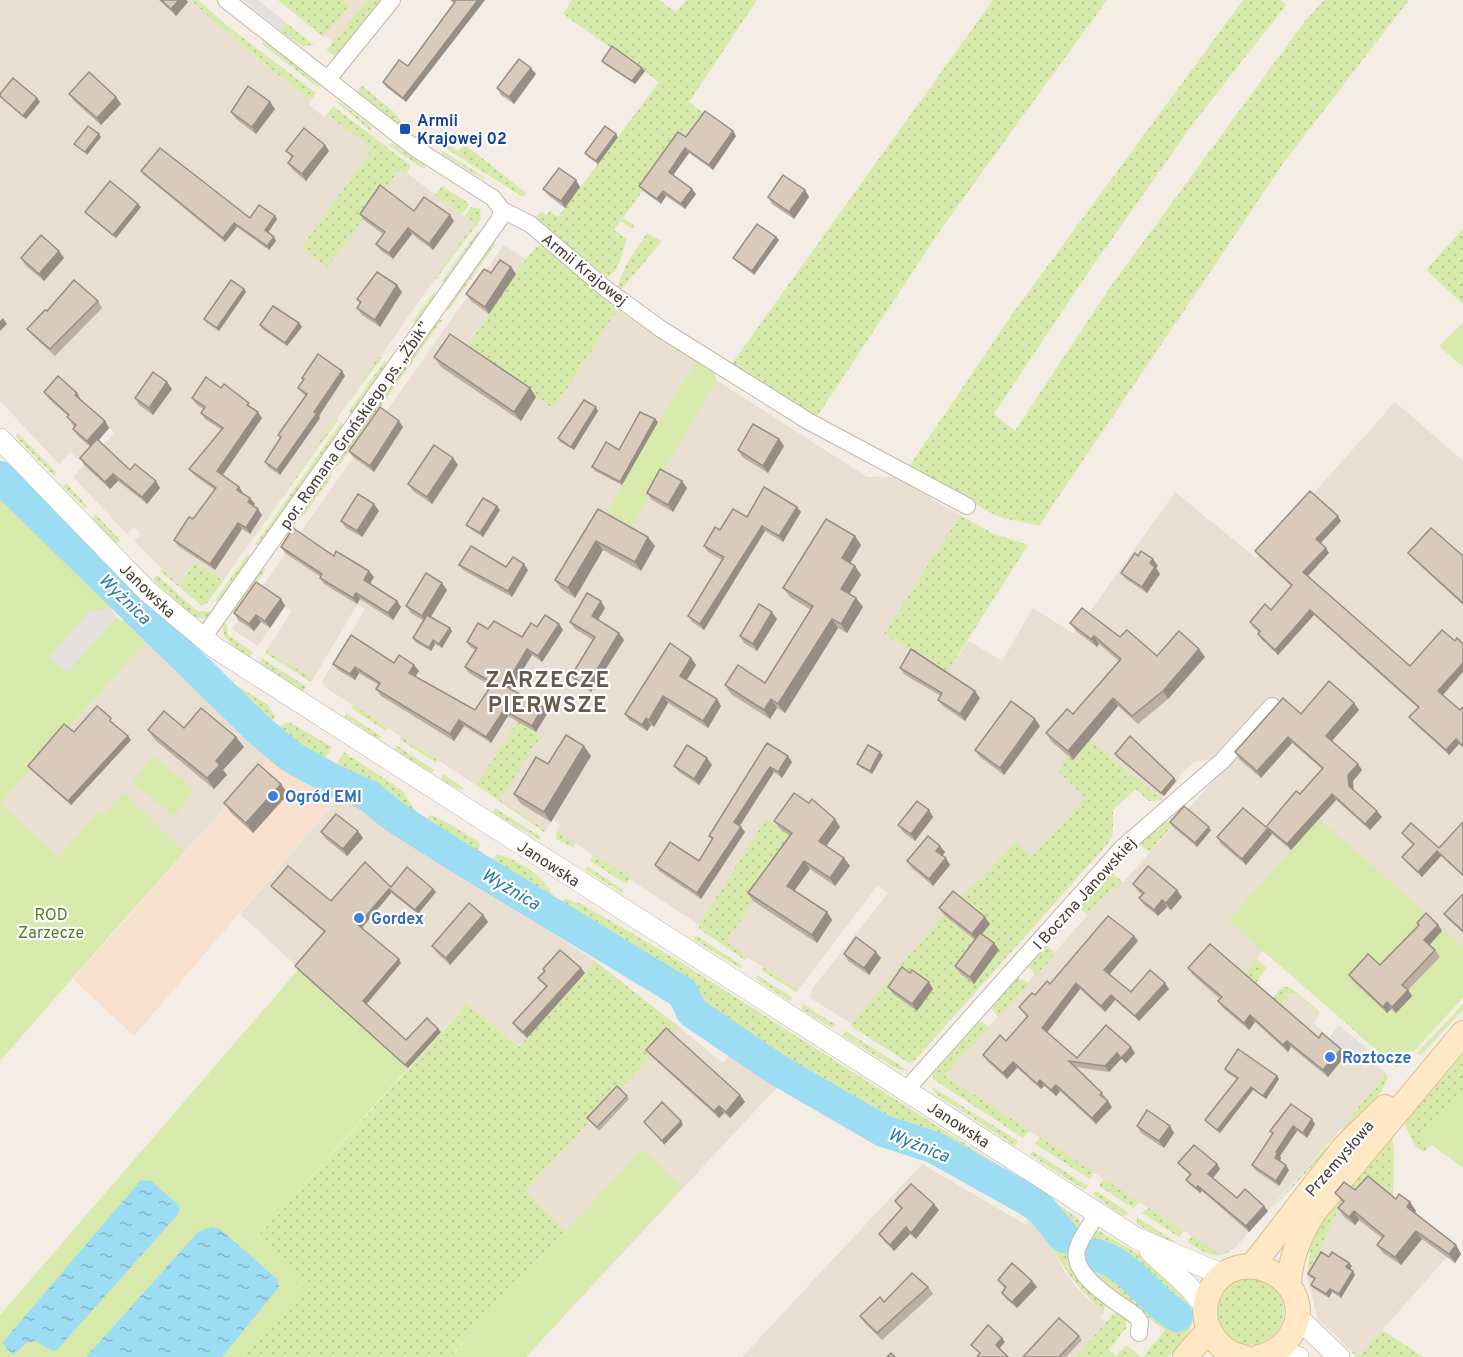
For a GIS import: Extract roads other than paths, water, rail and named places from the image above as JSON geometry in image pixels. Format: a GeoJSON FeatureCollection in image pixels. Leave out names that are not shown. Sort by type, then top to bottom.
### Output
{"type":"FeatureCollection","features":[{"type":"Feature","properties":{"kind":"main road","name":"Przemysłowa"},"geometry":{"type":"LineString","coordinates":[[1289,1285],[1294,1253],[1315,1211],[1463,1033]]}},
{"type":"Feature","properties":{"kind":"main road","name":"Przemysłowa"},"geometry":{"type":"LineString","coordinates":[[1253,1265],[1344,1147],[1408,1085],[1437,1062]]}},
{"type":"Feature","properties":{"kind":"main road"},"geometry":{"type":"LineString","coordinates":[[1185,1357],[1207,1318],[1213,1286],[1223,1275],[1237,1268],[1253,1265],[1273,1271],[1289,1285],[1296,1298],[1298,1317],[1291,1336],[1266,1355]]}},
{"type":"Feature","properties":{"kind":"main road"},"geometry":{"type":"LineString","coordinates":[[1207,1318],[1222,1348],[1234,1356]]}},
{"type":"Feature","properties":{"kind":"street","name":"Armii Krajowej"},"geometry":{"type":"LineString","coordinates":[[226,0],[415,148],[494,198],[502,210],[530,224],[606,289],[661,329],[808,421],[967,506]]}},
{"type":"Feature","properties":{"kind":"street"},"geometry":{"type":"LineString","coordinates":[[328,79],[392,0]]}},
{"type":"Feature","properties":{"kind":"street","name":"por. Romana Grońskiego ps. „Żbik”"},"geometry":{"type":"LineString","coordinates":[[204,638],[499,220],[502,210]]}},
{"type":"Feature","properties":{"kind":"street","name":"Janowska"},"geometry":{"type":"LineString","coordinates":[[0,440],[147,591],[204,638],[500,832],[1136,1238],[1223,1275]]}},
{"type":"Feature","properties":{"kind":"street","name":"I Boczna Janowskiej"},"geometry":{"type":"LineString","coordinates":[[906,1090],[1122,848],[1222,761],[1272,706]]}},
{"type":"Feature","properties":{"kind":"street"},"geometry":{"type":"LineString","coordinates":[[1098,1214],[1078,1246],[1077,1263],[1083,1274],[1136,1316],[1140,1322],[1139,1333]]}},
{"type":"Feature","properties":{"kind":"street","name":"Janowska"},"geometry":{"type":"LineString","coordinates":[[1136,1238],[1188,1286],[1207,1318]]}},
{"type":"Feature","properties":{"kind":"street"},"geometry":{"type":"LineString","coordinates":[[1298,1317],[1339,1357]]}},
{"type":"Feature","properties":{"kind":"street"},"geometry":{"type":"LineString","coordinates":[[1266,1355],[1298,1357]]}},
{"type":"Feature","properties":{"kind":"water"},"geometry":{"type":"Polygon","coordinates":[[[141,1180],[151,1181],[180,1206],[178,1214],[57,1350],[51,1350],[35,1341],[26,1343],[13,1355],[2,1343],[141,1180]]]}},
{"type":"Feature","properties":{"kind":"water"},"geometry":{"type":"Polygon","coordinates":[[[211,1227],[220,1229],[277,1279],[279,1287],[222,1357],[86,1357],[198,1232],[211,1227]]]}},
{"type":"Feature","properties":{"kind":"waterway","name":"Wyżnica"},"geometry":{"type":"LineString","coordinates":[[0,477],[258,729],[290,756],[333,780],[369,796],[392,815],[450,852],[683,993],[692,1012],[776,1069],[883,1131],[933,1147],[1030,1201],[1041,1209],[1064,1237]]}},
{"type":"Feature","properties":{"kind":"waterway","name":"Wyżnica"},"geometry":{"type":"LineString","coordinates":[[1095,1255],[1118,1265],[1177,1316]]}},
{"type":"Feature","properties":{"kind":"place","name":"Armii Krajowej 02"},"geometry":{"type":"Point","coordinates":[405,129]}},
{"type":"Feature","properties":{"kind":"place","name":"Ogród EMI"},"geometry":{"type":"Point","coordinates":[273,796]}},
{"type":"Feature","properties":{"kind":"place","name":"Gordex"},"geometry":{"type":"Point","coordinates":[359,918]}},
{"type":"Feature","properties":{"kind":"place","name":"Roztocze"},"geometry":{"type":"Point","coordinates":[1330,1057]}},
{"type":"Feature","properties":{"kind":"district","name":"ZARZECZE PIERWSZE"},"geometry":{"type":"Point","coordinates":[548,692]}},
{"type":"Feature","properties":{"kind":"park label","name":"ROD Zarzecze"},"geometry":{"type":"Point","coordinates":[51,923]}}]}
